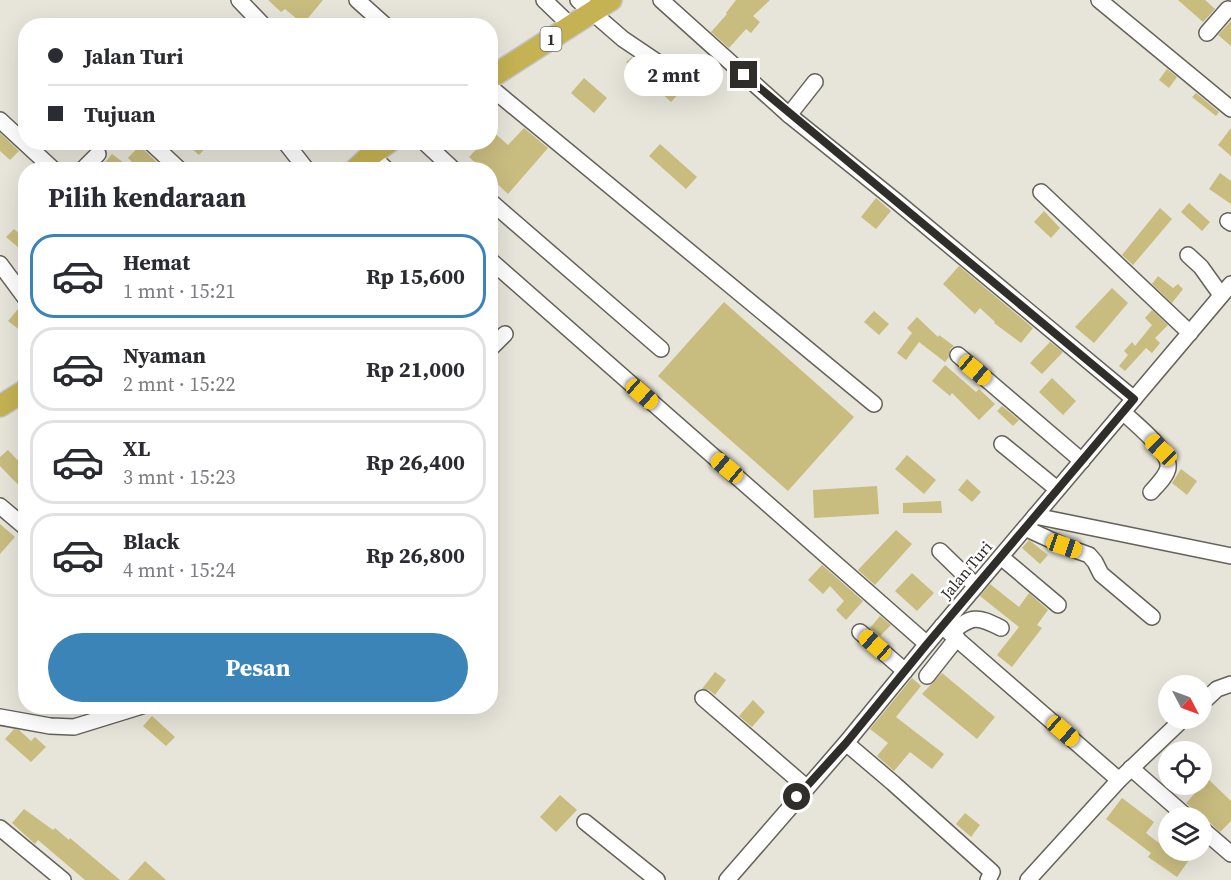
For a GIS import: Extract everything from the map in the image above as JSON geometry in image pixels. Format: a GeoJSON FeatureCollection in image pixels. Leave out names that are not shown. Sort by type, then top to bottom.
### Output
{"type":"FeatureCollection","features":[{"type":"Feature","properties":{"kind":"highway","name":"1"},"geometry":{"type":"LineString","coordinates":[[498,73],[571,26],[598,4]]}},
{"type":"Feature","properties":{"kind":"highway"},"geometry":{"type":"LineString","coordinates":[[364,162],[378,150]]}},
{"type":"Feature","properties":{"kind":"street"},"geometry":{"type":"LineString","coordinates":[[239,0],[256,18]]}},
{"type":"Feature","properties":{"kind":"street"},"geometry":{"type":"LineString","coordinates":[[357,0],[377,18]]}},
{"type":"Feature","properties":{"kind":"street"},"geometry":{"type":"LineString","coordinates":[[544,0],[571,26]]}},
{"type":"Feature","properties":{"kind":"street"},"geometry":{"type":"LineString","coordinates":[[661,0],[789,115],[1134,399]]}},
{"type":"Feature","properties":{"kind":"street"},"geometry":{"type":"LineString","coordinates":[[1099,0],[1231,109]]}},
{"type":"Feature","properties":{"kind":"street"},"geometry":{"type":"LineString","coordinates":[[598,4],[623,39],[669,70]]}},
{"type":"Feature","properties":{"kind":"street"},"geometry":{"type":"LineString","coordinates":[[1207,33],[1226,7]]}},
{"type":"Feature","properties":{"kind":"street"},"geometry":{"type":"LineString","coordinates":[[789,115],[815,82]]}},
{"type":"Feature","properties":{"kind":"street"},"geometry":{"type":"LineString","coordinates":[[498,94],[874,404]]}},
{"type":"Feature","properties":{"kind":"street"},"geometry":{"type":"LineString","coordinates":[[0,120],[18,137]]}},
{"type":"Feature","properties":{"kind":"street"},"geometry":{"type":"LineString","coordinates":[[32,150],[45,162]]}},
{"type":"Feature","properties":{"kind":"street"},"geometry":{"type":"LineString","coordinates":[[159,150],[171,162]]}},
{"type":"Feature","properties":{"kind":"street"},"geometry":{"type":"LineString","coordinates":[[291,150],[301,162]]}},
{"type":"Feature","properties":{"kind":"street"},"geometry":{"type":"LineString","coordinates":[[433,150],[445,162]]}},
{"type":"Feature","properties":{"kind":"street"},"geometry":{"type":"LineString","coordinates":[[90,162],[98,153]]}},
{"type":"Feature","properties":{"kind":"street"},"geometry":{"type":"LineString","coordinates":[[1041,192],[1190,333]]}},
{"type":"Feature","properties":{"kind":"street"},"geometry":{"type":"LineString","coordinates":[[498,208],[661,349]]}},
{"type":"Feature","properties":{"kind":"street"},"geometry":{"type":"LineString","coordinates":[[1188,255],[1226,290]]}},
{"type":"Feature","properties":{"kind":"street"},"geometry":{"type":"LineString","coordinates":[[0,264],[18,288]]}},
{"type":"Feature","properties":{"kind":"street"},"geometry":{"type":"LineString","coordinates":[[498,267],[927,644]]}},
{"type":"Feature","properties":{"kind":"street","name":"Jalan Turi"},"geometry":{"type":"LineString","coordinates":[[728,880],[846,743],[927,644],[950,632],[976,586],[1226,290]]}},
{"type":"Feature","properties":{"kind":"street"},"geometry":{"type":"LineString","coordinates":[[498,340],[504,333]]}},
{"type":"Feature","properties":{"kind":"street"},"geometry":{"type":"LineString","coordinates":[[958,355],[1082,461]]}},
{"type":"Feature","properties":{"kind":"street"},"geometry":{"type":"LineString","coordinates":[[1123,412],[1167,458],[1166,472],[1151,492]]}},
{"type":"Feature","properties":{"kind":"street"},"geometry":{"type":"LineString","coordinates":[[1002,444],[1057,489]]}},
{"type":"Feature","properties":{"kind":"street"},"geometry":{"type":"LineString","coordinates":[[0,506],[18,521]]}},
{"type":"Feature","properties":{"kind":"street"},"geometry":{"type":"LineString","coordinates":[[1030,522],[1231,556]]}},
{"type":"Feature","properties":{"kind":"street"},"geometry":{"type":"LineString","coordinates":[[1030,522],[1064,546],[1089,555],[1101,574],[1152,617]]}},
{"type":"Feature","properties":{"kind":"street"},"geometry":{"type":"LineString","coordinates":[[940,551],[976,586]]}},
{"type":"Feature","properties":{"kind":"street"},"geometry":{"type":"LineString","coordinates":[[1000,557],[1058,605]]}},
{"type":"Feature","properties":{"kind":"street"},"geometry":{"type":"LineString","coordinates":[[927,676],[950,632],[965,622],[975,618],[984,619],[1001,628]]}},
{"type":"Feature","properties":{"kind":"street"},"geometry":{"type":"LineString","coordinates":[[860,632],[904,671]]}},
{"type":"Feature","properties":{"kind":"street"},"geometry":{"type":"LineString","coordinates":[[950,632],[1119,780]]}},
{"type":"Feature","properties":{"kind":"street"},"geometry":{"type":"LineString","coordinates":[[1212,694],[1217,689],[1231,684]]}},
{"type":"Feature","properties":{"kind":"street"},"geometry":{"type":"LineString","coordinates":[[704,698],[806,787]]}},
{"type":"Feature","properties":{"kind":"street"},"geometry":{"type":"LineString","coordinates":[[0,717],[50,726],[74,727],[116,714]]}},
{"type":"Feature","properties":{"kind":"street"},"geometry":{"type":"LineString","coordinates":[[1028,880],[1119,780],[1172,729]]}},
{"type":"Feature","properties":{"kind":"street"},"geometry":{"type":"LineString","coordinates":[[846,743],[893,783],[994,877]]}},
{"type":"Feature","properties":{"kind":"street"},"geometry":{"type":"LineString","coordinates":[[1131,768],[1175,807]]}},
{"type":"Feature","properties":{"kind":"street"},"geometry":{"type":"LineString","coordinates":[[585,822],[657,880]]}},
{"type":"Feature","properties":{"kind":"street"},"geometry":{"type":"LineString","coordinates":[[0,828],[63,880]]}},
{"type":"Feature","properties":{"kind":"street"},"geometry":{"type":"LineString","coordinates":[[1212,838],[1231,854]]}},
{"type":"Feature","properties":{"kind":"building"},"geometry":{"type":"Polygon","coordinates":[[[268,0],[323,0],[308,18],[296,18],[285,9],[281,12],[268,0]]]}},
{"type":"Feature","properties":{"kind":"building"},"geometry":{"type":"Polygon","coordinates":[[[736,0],[770,0],[753,16],[760,22],[751,33],[746,29],[729,48],[711,32],[736,0]]]}},
{"type":"Feature","properties":{"kind":"building"},"geometry":{"type":"Polygon","coordinates":[[[1178,0],[1205,0],[1215,9],[1203,22],[1178,0]]]}},
{"type":"Feature","properties":{"kind":"building"},"geometry":{"type":"Polygon","coordinates":[[[1231,21],[1231,46],[1218,35],[1231,21]]]}},
{"type":"Feature","properties":{"kind":"building"},"geometry":{"type":"Polygon","coordinates":[[[632,57],[646,66],[638,74],[626,62],[632,57]]]}},
{"type":"Feature","properties":{"kind":"building"},"geometry":{"type":"Polygon","coordinates":[[[1167,69],[1177,77],[1169,88],[1159,80],[1167,69]]]}},
{"type":"Feature","properties":{"kind":"building"},"geometry":{"type":"Polygon","coordinates":[[[679,70],[690,81],[671,102],[658,90],[668,80],[677,76],[679,70]]]}},
{"type":"Feature","properties":{"kind":"building"},"geometry":{"type":"Polygon","coordinates":[[[584,78],[607,98],[594,113],[571,93],[584,78]]]}},
{"type":"Feature","properties":{"kind":"building"},"geometry":{"type":"Polygon","coordinates":[[[1196,93],[1219,112],[1216,116],[1192,97],[1196,93]]]}},
{"type":"Feature","properties":{"kind":"building"},"geometry":{"type":"Polygon","coordinates":[[[524,128],[548,148],[508,194],[498,185],[498,162],[474,162],[469,157],[476,150],[498,150],[498,136],[508,145],[524,128]]]}},
{"type":"Feature","properties":{"kind":"building"},"geometry":{"type":"Polygon","coordinates":[[[1231,128],[1231,156],[1218,145],[1231,128]]]}},
{"type":"Feature","properties":{"kind":"building"},"geometry":{"type":"Polygon","coordinates":[[[0,133],[19,151],[10,160],[0,151],[0,133]]]}},
{"type":"Feature","properties":{"kind":"building"},"geometry":{"type":"Polygon","coordinates":[[[660,144],[697,177],[686,189],[649,156],[660,144]]]}},
{"type":"Feature","properties":{"kind":"building"},"geometry":{"type":"Polygon","coordinates":[[[135,150],[144,150],[157,162],[132,162],[128,158],[135,150]]]}},
{"type":"Feature","properties":{"kind":"building"},"geometry":{"type":"Polygon","coordinates":[[[193,150],[204,150],[199,155],[193,150]]]}},
{"type":"Feature","properties":{"kind":"building"},"geometry":{"type":"Polygon","coordinates":[[[112,154],[123,162],[106,162],[112,154]]]}},
{"type":"Feature","properties":{"kind":"building"},"geometry":{"type":"Polygon","coordinates":[[[1220,173],[1231,181],[1231,204],[1209,189],[1220,173]]]}},
{"type":"Feature","properties":{"kind":"building"},"geometry":{"type":"Polygon","coordinates":[[[876,198],[891,211],[876,229],[861,217],[876,198]]]}},
{"type":"Feature","properties":{"kind":"building"},"geometry":{"type":"Polygon","coordinates":[[[1189,203],[1210,222],[1202,231],[1181,212],[1189,203]]]}},
{"type":"Feature","properties":{"kind":"building"},"geometry":{"type":"Polygon","coordinates":[[[1160,208],[1172,219],[1133,265],[1122,255],[1160,208]]]}},
{"type":"Feature","properties":{"kind":"building"},"geometry":{"type":"Polygon","coordinates":[[[1044,211],[1060,228],[1051,238],[1034,222],[1044,211]]]}},
{"type":"Feature","properties":{"kind":"building"},"geometry":{"type":"Polygon","coordinates":[[[14,229],[18,232],[18,247],[6,237],[14,229]]]}},
{"type":"Feature","properties":{"kind":"building"},"geometry":{"type":"Polygon","coordinates":[[[959,266],[1033,328],[1021,343],[994,323],[980,308],[975,314],[943,284],[959,266]]]}},
{"type":"Feature","properties":{"kind":"building"},"geometry":{"type":"Polygon","coordinates":[[[1158,276],[1173,288],[1178,284],[1183,289],[1172,303],[1152,284],[1158,276]]]}},
{"type":"Feature","properties":{"kind":"building"},"geometry":{"type":"Polygon","coordinates":[[[1112,288],[1128,303],[1094,343],[1075,327],[1112,288]]]}},
{"type":"Feature","properties":{"kind":"building"},"geometry":{"type":"Polygon","coordinates":[[[724,302],[854,417],[788,491],[658,376],[724,302]]]}},
{"type":"Feature","properties":{"kind":"building"},"geometry":{"type":"Polygon","coordinates":[[[18,309],[18,329],[8,321],[18,309]]]}},
{"type":"Feature","properties":{"kind":"building"},"geometry":{"type":"Polygon","coordinates":[[[1152,310],[1168,325],[1155,338],[1160,343],[1152,353],[1146,348],[1125,371],[1119,366],[1128,355],[1124,351],[1132,342],[1135,346],[1152,325],[1145,318],[1152,310]]]}},
{"type":"Feature","properties":{"kind":"building"},"geometry":{"type":"Polygon","coordinates":[[[874,311],[889,324],[879,335],[864,322],[874,311]]]}},
{"type":"Feature","properties":{"kind":"building"},"geometry":{"type":"Polygon","coordinates":[[[917,317],[938,337],[939,335],[954,346],[950,349],[949,357],[945,362],[919,342],[906,360],[897,353],[912,333],[907,328],[917,317]]]}},
{"type":"Feature","properties":{"kind":"building"},"geometry":{"type":"Polygon","coordinates":[[[1050,342],[1063,352],[1042,374],[1030,363],[1050,342]]]}},
{"type":"Feature","properties":{"kind":"building"},"geometry":{"type":"Polygon","coordinates":[[[945,365],[976,392],[979,389],[995,404],[979,420],[952,393],[950,396],[932,381],[945,365]]]}},
{"type":"Feature","properties":{"kind":"building"},"geometry":{"type":"Polygon","coordinates":[[[1052,378],[1076,401],[1063,415],[1039,392],[1052,378]]]}},
{"type":"Feature","properties":{"kind":"building"},"geometry":{"type":"Polygon","coordinates":[[[1002,406],[1019,420],[1013,426],[997,411],[1002,406]]]}},
{"type":"Feature","properties":{"kind":"building"},"geometry":{"type":"Polygon","coordinates":[[[8,450],[18,461],[18,485],[0,466],[0,457],[8,450]]]}},
{"type":"Feature","properties":{"kind":"building"},"geometry":{"type":"Polygon","coordinates":[[[907,455],[936,480],[924,494],[895,469],[907,455]]]}},
{"type":"Feature","properties":{"kind":"building"},"geometry":{"type":"Polygon","coordinates":[[[1181,469],[1197,481],[1187,495],[1172,483],[1181,469]]]}},
{"type":"Feature","properties":{"kind":"building"},"geometry":{"type":"Polygon","coordinates":[[[967,479],[981,492],[972,502],[958,490],[967,479]]]}},
{"type":"Feature","properties":{"kind":"building"},"geometry":{"type":"Polygon","coordinates":[[[877,486],[879,514],[814,518],[813,490],[877,486]]]}},
{"type":"Feature","properties":{"kind":"building"},"geometry":{"type":"Polygon","coordinates":[[[941,501],[942,513],[903,513],[903,503],[941,501]]]}},
{"type":"Feature","properties":{"kind":"building"},"geometry":{"type":"Polygon","coordinates":[[[0,524],[15,537],[0,554],[0,524]]]}},
{"type":"Feature","properties":{"kind":"building"},"geometry":{"type":"Polygon","coordinates":[[[896,530],[912,544],[875,585],[858,570],[896,530]]]}},
{"type":"Feature","properties":{"kind":"building"},"geometry":{"type":"Polygon","coordinates":[[[1029,540],[1048,555],[1040,564],[1022,548],[1029,540]]]}},
{"type":"Feature","properties":{"kind":"building"},"geometry":{"type":"Polygon","coordinates":[[[822,565],[863,601],[846,620],[836,610],[844,601],[830,586],[823,594],[808,580],[822,565]]]}},
{"type":"Feature","properties":{"kind":"building"},"geometry":{"type":"Polygon","coordinates":[[[912,573],[934,593],[917,611],[895,591],[912,573]]]}},
{"type":"Feature","properties":{"kind":"building"},"geometry":{"type":"Polygon","coordinates":[[[990,584],[1019,607],[1029,593],[1048,610],[1037,625],[1042,628],[1012,667],[997,655],[1019,627],[980,596],[990,584]]]}},
{"type":"Feature","properties":{"kind":"building"},"geometry":{"type":"Polygon","coordinates":[[[880,616],[891,625],[880,636],[870,628],[880,616]]]}},
{"type":"Feature","properties":{"kind":"building"},"geometry":{"type":"Polygon","coordinates":[[[715,672],[726,680],[715,695],[709,690],[702,689],[715,672]]]}},
{"type":"Feature","properties":{"kind":"building"},"geometry":{"type":"Polygon","coordinates":[[[942,673],[995,717],[977,739],[922,694],[942,673]]]}},
{"type":"Feature","properties":{"kind":"building"},"geometry":{"type":"Polygon","coordinates":[[[912,678],[921,686],[896,717],[944,754],[932,769],[910,752],[894,771],[877,756],[888,743],[870,729],[912,678]]]}},
{"type":"Feature","properties":{"kind":"building"},"geometry":{"type":"Polygon","coordinates":[[[753,700],[765,712],[752,727],[739,716],[753,700]]]}},
{"type":"Feature","properties":{"kind":"building"},"geometry":{"type":"Polygon","coordinates":[[[152,716],[175,737],[166,746],[143,726],[152,716]]]}},
{"type":"Feature","properties":{"kind":"building"},"geometry":{"type":"Polygon","coordinates":[[[14,729],[19,730],[31,741],[35,737],[46,747],[31,762],[5,739],[14,729]]]}},
{"type":"Feature","properties":{"kind":"building"},"geometry":{"type":"Polygon","coordinates":[[[1212,783],[1231,801],[1231,821],[1220,832],[1212,825],[1212,807],[1190,807],[1186,803],[1193,795],[1212,795],[1212,783]]]}},
{"type":"Feature","properties":{"kind":"building"},"geometry":{"type":"Polygon","coordinates":[[[560,795],[577,810],[556,832],[540,817],[560,795]]]}},
{"type":"Feature","properties":{"kind":"building"},"geometry":{"type":"Polygon","coordinates":[[[1122,798],[1154,822],[1146,833],[1158,842],[1158,861],[1188,861],[1177,877],[1148,857],[1151,853],[1106,819],[1122,798]]]}},
{"type":"Feature","properties":{"kind":"building"},"geometry":{"type":"Polygon","coordinates":[[[24,809],[53,830],[55,828],[69,840],[70,838],[120,880],[85,880],[38,840],[35,844],[12,823],[24,809]]]}},
{"type":"Feature","properties":{"kind":"building"},"geometry":{"type":"Polygon","coordinates":[[[965,813],[980,825],[971,837],[956,824],[965,813]]]}},
{"type":"Feature","properties":{"kind":"building"},"geometry":{"type":"Polygon","coordinates":[[[145,861],[166,880],[128,880],[145,861]]]}},
{"type":"Feature","properties":{"kind":"route"},"geometry":{"type":"LineString","coordinates":[[744,75],[789,115],[1134,399],[846,743],[797,797]]}}]}
